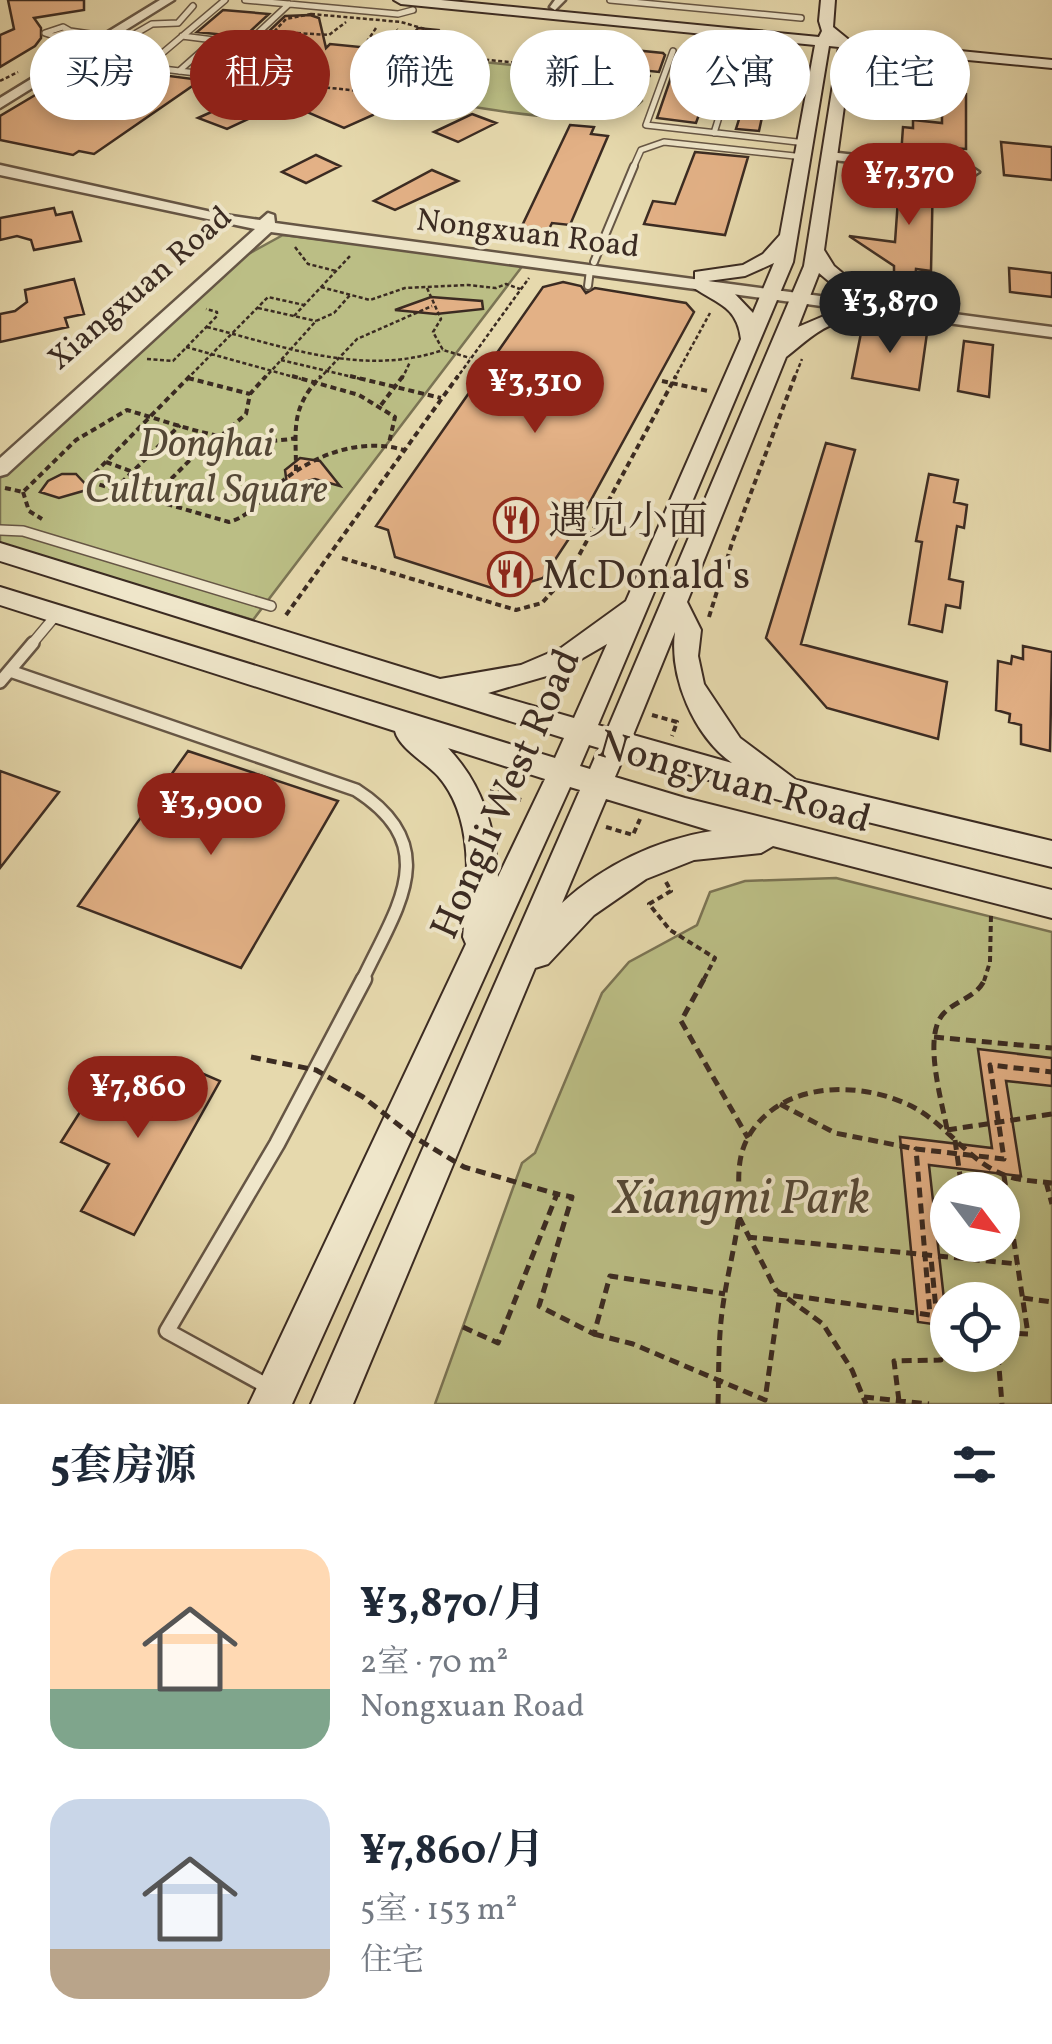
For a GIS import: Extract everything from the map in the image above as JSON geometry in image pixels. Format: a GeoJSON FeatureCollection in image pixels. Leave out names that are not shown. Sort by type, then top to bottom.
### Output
{"type":"FeatureCollection","features":[{"type":"Feature","properties":{"kind":"main road"},"geometry":{"type":"LineString","coordinates":[[477,0],[557,4],[830,40]]}},
{"type":"Feature","properties":{"kind":"main road","name":"Hongli West Road"},"geometry":{"type":"LineString","coordinates":[[828,0],[823,22],[830,36]]}},
{"type":"Feature","properties":{"kind":"main road"},"geometry":{"type":"LineString","coordinates":[[411,4],[696,30]]}},
{"type":"Feature","properties":{"kind":"main road"},"geometry":{"type":"LineString","coordinates":[[970,49],[1052,55]]}},
{"type":"Feature","properties":{"kind":"main road"},"geometry":{"type":"LineString","coordinates":[[970,56],[1052,64]]}},
{"type":"Feature","properties":{"kind":"main road"},"geometry":{"type":"LineString","coordinates":[[810,60],[828,81]]}},
{"type":"Feature","properties":{"kind":"main road","name":"Hongli West Road"},"geometry":{"type":"LineString","coordinates":[[332,1404],[774,361],[787,292],[790,233],[813,152],[830,60]]}},
{"type":"Feature","properties":{"kind":"main road","name":"Hongli West Road"},"geometry":{"type":"LineString","coordinates":[[273,1397],[563,774],[751,339],[815,249],[813,152]]}},
{"type":"Feature","properties":{"kind":"main road"},"geometry":{"type":"LineString","coordinates":[[700,280],[738,273],[766,262],[790,233]]}},
{"type":"Feature","properties":{"kind":"main road"},"geometry":{"type":"LineString","coordinates":[[815,249],[828,273],[891,306]]}},
{"type":"Feature","properties":{"kind":"main road"},"geometry":{"type":"LineString","coordinates":[[700,280],[746,314],[751,339]]}},
{"type":"Feature","properties":{"kind":"main road"},"geometry":{"type":"LineString","coordinates":[[774,361],[807,327],[832,316],[891,306]]}},
{"type":"Feature","properties":{"kind":"main road","name":"Nongyuan Road"},"geometry":{"type":"LineString","coordinates":[[0,552],[615,743],[815,800],[1052,854]]}},
{"type":"Feature","properties":{"kind":"main road","name":"Nongyuan Road"},"geometry":{"type":"LineString","coordinates":[[0,596],[597,784],[798,841],[1052,904]]}},
{"type":"Feature","properties":{"kind":"main road"},"geometry":{"type":"LineString","coordinates":[[425,684],[470,685],[542,670],[580,651],[613,626],[641,597]]}},
{"type":"Feature","properties":{"kind":"main road"},"geometry":{"type":"LineString","coordinates":[[674,602],[688,630],[684,656],[690,686],[730,746],[766,773],[815,800]]}},
{"type":"Feature","properties":{"kind":"main road"},"geometry":{"type":"LineString","coordinates":[[381,717],[423,741],[449,768],[467,798],[483,841],[484,897],[476,964],[515,978],[558,926],[604,884],[654,860],[693,848],[743,840],[798,841]]}},
{"type":"Feature","properties":{"kind":"street"},"geometry":{"type":"LineString","coordinates":[[108,30],[154,0]]}},
{"type":"Feature","properties":{"kind":"street"},"geometry":{"type":"LineString","coordinates":[[111,30],[168,0]]}},
{"type":"Feature","properties":{"kind":"street"},"geometry":{"type":"LineString","coordinates":[[0,93],[30,77]]}},
{"type":"Feature","properties":{"kind":"street"},"geometry":{"type":"LineString","coordinates":[[0,104],[30,83]]}},
{"type":"Feature","properties":{"kind":"street"},"geometry":{"type":"LineString","coordinates":[[813,152],[973,172]]}},
{"type":"Feature","properties":{"kind":"street","name":"Nongxuan Road"},"geometry":{"type":"LineString","coordinates":[[0,162],[263,223]]}},
{"type":"Feature","properties":{"kind":"street","name":"Nongxuan Road"},"geometry":{"type":"LineString","coordinates":[[0,170],[263,223],[591,273],[700,280],[1052,332]]}},
{"type":"Feature","properties":{"kind":"street","name":"Xiangxuan Road"},"geometry":{"type":"LineString","coordinates":[[0,469],[182,304],[263,223]]}},
{"type":"Feature","properties":{"kind":"street","name":"Xiangxuan Road"},"geometry":{"type":"LineString","coordinates":[[0,451],[263,223]]}},
{"type":"Feature","properties":{"kind":"street","name":"Nongxuan Road"},"geometry":{"type":"LineString","coordinates":[[891,306],[1052,323]]}},
{"type":"Feature","properties":{"kind":"lane"},"geometry":{"type":"LineString","coordinates":[[190,71],[146,67],[225,0]]}},
{"type":"Feature","properties":{"kind":"lane"},"geometry":{"type":"LineString","coordinates":[[245,0],[398,14],[411,4]]}},
{"type":"Feature","properties":{"kind":"lane"},"geometry":{"type":"LineString","coordinates":[[610,0],[801,18]]}},
{"type":"Feature","properties":{"kind":"lane"},"geometry":{"type":"LineString","coordinates":[[704,9],[708,0]]}},
{"type":"Feature","properties":{"kind":"lane"},"geometry":{"type":"LineString","coordinates":[[752,13],[756,0]]}},
{"type":"Feature","properties":{"kind":"lane"},"geometry":{"type":"LineString","coordinates":[[261,30],[289,4]]}},
{"type":"Feature","properties":{"kind":"lane"},"geometry":{"type":"LineString","coordinates":[[405,20],[411,4]]}},
{"type":"Feature","properties":{"kind":"lane"},"geometry":{"type":"LineString","coordinates":[[142,30],[152,24],[178,23],[192,6]]}},
{"type":"Feature","properties":{"kind":"lane"},"geometry":{"type":"LineString","coordinates":[[182,36],[190,37]]}},
{"type":"Feature","properties":{"kind":"lane"},"geometry":{"type":"LineString","coordinates":[[670,59],[646,125],[813,152]]}},
{"type":"Feature","properties":{"kind":"lane"},"geometry":{"type":"LineString","coordinates":[[179,70],[190,61]]}},
{"type":"Feature","properties":{"kind":"lane"},"geometry":{"type":"LineString","coordinates":[[714,133],[718,120]]}},
{"type":"Feature","properties":{"kind":"lane"},"geometry":{"type":"LineString","coordinates":[[591,273],[641,150],[647,146],[664,142],[813,152]]}},
{"type":"Feature","properties":{"kind":"lane"},"geometry":{"type":"LineString","coordinates":[[0,530],[23,530],[271,606]]}},
{"type":"Feature","properties":{"kind":"lane"},"geometry":{"type":"LineString","coordinates":[[0,682],[57,614]]}},
{"type":"Feature","properties":{"kind":"lane"},"geometry":{"type":"LineString","coordinates":[[10,671],[356,790],[382,808],[400,832],[408,867],[406,886],[363,982],[283,1139],[168,1331],[273,1397]]}},
{"type":"Feature","properties":{"kind":"path"},"geometry":{"type":"LineString","coordinates":[[350,92],[246,80],[234,72],[289,17],[305,14],[405,20],[436,30]]}},
{"type":"Feature","properties":{"kind":"path"},"geometry":{"type":"LineString","coordinates":[[330,34],[349,18]]}},
{"type":"Feature","properties":{"kind":"path"},"geometry":{"type":"LineString","coordinates":[[396,30],[405,20]]}},
{"type":"Feature","properties":{"kind":"path"},"geometry":{"type":"LineString","coordinates":[[374,30],[382,21]]}},
{"type":"Feature","properties":{"kind":"path"},"geometry":{"type":"LineString","coordinates":[[490,60],[662,77]]}},
{"type":"Feature","properties":{"kind":"path"},"geometry":{"type":"LineString","coordinates":[[0,80],[16,71]]}},
{"type":"Feature","properties":{"kind":"path"},"geometry":{"type":"LineString","coordinates":[[292,242],[308,264],[336,271]]}},
{"type":"Feature","properties":{"kind":"path"},"geometry":{"type":"LineString","coordinates":[[294,316],[360,245]]}},
{"type":"Feature","properties":{"kind":"path"},"geometry":{"type":"LineString","coordinates":[[271,636],[535,270]]}},
{"type":"Feature","properties":{"kind":"path"},"geometry":{"type":"LineString","coordinates":[[322,286],[370,300],[394,290],[427,287],[496,288],[506,284],[520,289]]}},
{"type":"Feature","properties":{"kind":"path"},"geometry":{"type":"LineString","coordinates":[[427,287],[432,306],[442,319],[433,332],[443,350]]}},
{"type":"Feature","properties":{"kind":"path"},"geometry":{"type":"LineString","coordinates":[[150,500],[216,434],[226,434],[246,414],[250,394],[316,321],[334,313],[352,294]]}},
{"type":"Feature","properties":{"kind":"path"},"geometry":{"type":"LineString","coordinates":[[304,305],[268,296],[88,481],[228,522],[244,518],[296,471],[335,452],[389,443],[404,450]]}},
{"type":"Feature","properties":{"kind":"path"},"geometry":{"type":"LineString","coordinates":[[342,558],[516,610],[542,602],[570,572],[717,299]]}},
{"type":"Feature","properties":{"kind":"path"},"geometry":{"type":"LineString","coordinates":[[126,354],[165,364],[217,312],[182,304]]}},
{"type":"Feature","properties":{"kind":"path"},"geometry":{"type":"LineString","coordinates":[[296,471],[301,398],[315,381],[357,339],[432,306]]}},
{"type":"Feature","properties":{"kind":"path"},"geometry":{"type":"LineString","coordinates":[[257,308],[316,321]]}},
{"type":"Feature","properties":{"kind":"path"},"geometry":{"type":"LineString","coordinates":[[207,326],[387,366],[443,350],[470,358]]}},
{"type":"Feature","properties":{"kind":"path"},"geometry":{"type":"LineString","coordinates":[[186,347],[273,368],[381,405],[395,417],[389,443]]}},
{"type":"Feature","properties":{"kind":"path"},"geometry":{"type":"LineString","coordinates":[[704,632],[732,543],[806,348]]}},
{"type":"Feature","properties":{"kind":"path"},"geometry":{"type":"LineString","coordinates":[[281,360],[441,398]]}},
{"type":"Feature","properties":{"kind":"path"},"geometry":{"type":"LineString","coordinates":[[381,405],[398,388],[410,362]]}},
{"type":"Feature","properties":{"kind":"path"},"geometry":{"type":"LineString","coordinates":[[188,378],[250,394]]}},
{"type":"Feature","properties":{"kind":"path"},"geometry":{"type":"LineString","coordinates":[[662,381],[728,394]]}},
{"type":"Feature","properties":{"kind":"path"},"geometry":{"type":"LineString","coordinates":[[0,487],[23,492],[76,440],[128,410],[216,434],[263,442],[296,438]]}},
{"type":"Feature","properties":{"kind":"path"},"geometry":{"type":"LineString","coordinates":[[114,490],[180,425]]}},
{"type":"Feature","properties":{"kind":"path"},"geometry":{"type":"LineString","coordinates":[[106,462],[132,472]]}},
{"type":"Feature","properties":{"kind":"path"},"geometry":{"type":"LineString","coordinates":[[654,860],[671,891],[649,904],[670,930],[715,958],[681,1021],[748,1138]]}},
{"type":"Feature","properties":{"kind":"path"},"geometry":{"type":"LineString","coordinates":[[947,1130],[934,1037],[937,1021],[953,1006],[975,995],[986,982],[992,890]]}},
{"type":"Feature","properties":{"kind":"path"},"geometry":{"type":"LineString","coordinates":[[934,1037],[1052,1048]]}},
{"type":"Feature","properties":{"kind":"path"},"geometry":{"type":"LineString","coordinates":[[252,1057],[316,1070],[363,1097],[414,1137],[464,1168],[572,1198],[539,1306],[594,1334],[632,1344],[764,1400],[780,1294],[930,1314],[916,1148]]}},
{"type":"Feature","properties":{"kind":"path"},"geometry":{"type":"LineString","coordinates":[[779,1104],[835,1133],[1004,1159],[990,1065],[1052,1072]]}},
{"type":"Feature","properties":{"kind":"path"},"geometry":{"type":"LineString","coordinates":[[718,1404],[725,1294],[739,1216],[738,1164],[748,1138],[779,1104],[794,1095],[858,1088],[916,1109],[999,1172]]}},
{"type":"Feature","properties":{"kind":"path"},"geometry":{"type":"LineString","coordinates":[[947,1130],[1052,1114]]}},
{"type":"Feature","properties":{"kind":"path"},"geometry":{"type":"LineString","coordinates":[[955,1140],[959,1172]]}},
{"type":"Feature","properties":{"kind":"path"},"geometry":{"type":"LineString","coordinates":[[1020,1178],[1049,1182],[1052,1204]]}},
{"type":"Feature","properties":{"kind":"path"},"geometry":{"type":"LineString","coordinates":[[462,1327],[498,1343],[557,1194]]}},
{"type":"Feature","properties":{"kind":"path"},"geometry":{"type":"LineString","coordinates":[[739,1216],[776,1290],[822,1324],[852,1370],[865,1401],[929,1404]]}},
{"type":"Feature","properties":{"kind":"path"},"geometry":{"type":"LineString","coordinates":[[748,1237],[930,1256]]}},
{"type":"Feature","properties":{"kind":"path"},"geometry":{"type":"LineString","coordinates":[[898,1401],[894,1360],[941,1360],[932,1262]]}},
{"type":"Feature","properties":{"kind":"path"},"geometry":{"type":"LineString","coordinates":[[995,1262],[1018,1264],[1028,1334],[1020,1333]]}},
{"type":"Feature","properties":{"kind":"path"},"geometry":{"type":"LineString","coordinates":[[594,1334],[610,1276],[725,1294]]}},
{"type":"Feature","properties":{"kind":"path"},"geometry":{"type":"LineString","coordinates":[[1023,1298],[1052,1302]]}},
{"type":"Feature","properties":{"kind":"path"},"geometry":{"type":"LineString","coordinates":[[999,1372],[1002,1404]]}},
{"type":"Feature","properties":{"kind":"green space"},"geometry":{"type":"Polygon","coordinates":[[[490,63],[510,65],[510,112],[490,109],[490,63]]]}},
{"type":"Feature","properties":{"kind":"green space","name":"Donghai Cultural Square"},"geometry":{"type":"Polygon","coordinates":[[[283,235],[524,264],[253,620],[0,544],[0,475],[241,258],[283,235]]]}},
{"type":"Feature","properties":{"kind":"green space","name":"Xiangmi Park"},"geometry":{"type":"Polygon","coordinates":[[[836,878],[1052,932],[1052,1404],[435,1404],[522,1163],[535,1153],[602,993],[629,962],[697,925],[710,892],[745,881],[836,878]]]}},
{"type":"Feature","properties":{"kind":"building"},"geometry":{"type":"Polygon","coordinates":[[[8,0],[84,0],[84,10],[34,18],[41,30],[30,30],[30,49],[0,67],[0,35],[14,29],[8,0]]]}},
{"type":"Feature","properties":{"kind":"building"},"geometry":{"type":"Polygon","coordinates":[[[223,10],[269,14],[252,30],[199,30],[223,10]]]}},
{"type":"Feature","properties":{"kind":"building"},"geometry":{"type":"Polygon","coordinates":[[[285,16],[319,18],[322,30],[270,30],[285,16]]]}},
{"type":"Feature","properties":{"kind":"building"},"geometry":{"type":"Polygon","coordinates":[[[330,44],[350,46],[350,120],[362,120],[344,128],[326,120],[330,120],[330,44]]]}},
{"type":"Feature","properties":{"kind":"building"},"geometry":{"type":"Polygon","coordinates":[[[650,52],[665,55],[659,72],[650,71],[650,52]]]}},
{"type":"Feature","properties":{"kind":"building"},"geometry":{"type":"Polygon","coordinates":[[[170,76],[190,79],[190,88],[170,101],[170,76]]]}},
{"type":"Feature","properties":{"kind":"building"},"geometry":{"type":"Polygon","coordinates":[[[670,80],[670,120],[657,118],[670,80]]]}},
{"type":"Feature","properties":{"kind":"building"},"geometry":{"type":"Polygon","coordinates":[[[30,98],[30,120],[143,120],[94,154],[79,151],[73,155],[0,140],[0,116],[30,98]]]}},
{"type":"Feature","properties":{"kind":"building"},"geometry":{"type":"Polygon","coordinates":[[[203,120],[246,120],[227,129],[203,120]]]}},
{"type":"Feature","properties":{"kind":"building"},"geometry":{"type":"Polygon","coordinates":[[[459,120],[496,123],[458,142],[434,132],[459,120]]]}},
{"type":"Feature","properties":{"kind":"building"},"geometry":{"type":"Polygon","coordinates":[[[739,120],[761,120],[759,131],[736,129],[739,120]]]}},
{"type":"Feature","properties":{"kind":"building"},"geometry":{"type":"Polygon","coordinates":[[[913,120],[966,120],[966,149],[952,148],[952,156],[933,154],[933,160],[901,156],[903,127],[913,128],[913,120]]]}},
{"type":"Feature","properties":{"kind":"building"},"geometry":{"type":"Polygon","coordinates":[[[570,125],[594,127],[591,134],[608,136],[570,225],[552,223],[548,231],[521,228],[570,125]]]}},
{"type":"Feature","properties":{"kind":"building"},"geometry":{"type":"Polygon","coordinates":[[[1001,142],[1052,147],[1052,180],[1004,175],[1001,142]]]}},
{"type":"Feature","properties":{"kind":"building"},"geometry":{"type":"Polygon","coordinates":[[[695,152],[748,157],[725,235],[644,224],[653,201],[675,204],[695,152]]]}},
{"type":"Feature","properties":{"kind":"building"},"geometry":{"type":"Polygon","coordinates":[[[316,155],[340,166],[306,183],[282,172],[316,155]]]}},
{"type":"Feature","properties":{"kind":"building"},"geometry":{"type":"Polygon","coordinates":[[[432,170],[458,181],[395,210],[374,201],[432,170]]]}},
{"type":"Feature","properties":{"kind":"building"},"geometry":{"type":"Polygon","coordinates":[[[900,171],[933,175],[931,271],[916,269],[915,279],[894,276],[894,266],[849,236],[895,242],[900,171]]]}},
{"type":"Feature","properties":{"kind":"building"},"geometry":{"type":"Polygon","coordinates":[[[54,208],[56,215],[72,212],[81,241],[34,250],[31,240],[17,236],[0,240],[0,218],[54,208]]]}},
{"type":"Feature","properties":{"kind":"building"},"geometry":{"type":"Polygon","coordinates":[[[1009,268],[1052,273],[1052,297],[1010,292],[1009,268]]]}},
{"type":"Feature","properties":{"kind":"building"},"geometry":{"type":"Polygon","coordinates":[[[74,279],[84,314],[65,318],[68,327],[0,342],[0,314],[15,311],[27,302],[25,290],[74,279]]]}},
{"type":"Feature","properties":{"kind":"building"},"geometry":{"type":"Polygon","coordinates":[[[563,282],[581,286],[586,293],[595,288],[686,303],[694,312],[574,531],[543,578],[501,591],[395,557],[388,530],[376,526],[543,287],[563,282]]]}},
{"type":"Feature","properties":{"kind":"building"},"geometry":{"type":"Polygon","coordinates":[[[431,297],[482,301],[483,309],[436,314],[395,310],[431,297]]]}},
{"type":"Feature","properties":{"kind":"building"},"geometry":{"type":"Polygon","coordinates":[[[863,323],[927,333],[919,390],[852,378],[863,323]]]}},
{"type":"Feature","properties":{"kind":"building"},"geometry":{"type":"Polygon","coordinates":[[[964,341],[993,345],[989,397],[958,391],[964,341]]]}},
{"type":"Feature","properties":{"kind":"building"},"geometry":{"type":"Polygon","coordinates":[[[826,443],[855,450],[801,644],[947,682],[938,739],[827,708],[766,638],[826,443]]]}},
{"type":"Feature","properties":{"kind":"building"},"geometry":{"type":"Polygon","coordinates":[[[300,458],[320,461],[340,486],[315,479],[303,482],[289,499],[285,470],[300,458]]]}},
{"type":"Feature","properties":{"kind":"building"},"geometry":{"type":"Polygon","coordinates":[[[62,474],[76,474],[90,489],[59,498],[40,492],[48,481],[62,474]]]}},
{"type":"Feature","properties":{"kind":"building"},"geometry":{"type":"Polygon","coordinates":[[[929,474],[958,480],[954,502],[967,505],[964,528],[957,526],[949,579],[963,582],[960,608],[946,605],[942,632],[909,624],[922,542],[916,541],[929,474]]]}},
{"type":"Feature","properties":{"kind":"building"},"geometry":{"type":"Polygon","coordinates":[[[1023,646],[1052,652],[1050,751],[1021,744],[1021,725],[1009,722],[1010,714],[996,710],[998,661],[1011,664],[1012,656],[1023,659],[1023,646]]]}},
{"type":"Feature","properties":{"kind":"building"},"geometry":{"type":"Polygon","coordinates":[[[188,751],[338,801],[241,968],[78,906],[188,751]]]}},
{"type":"Feature","properties":{"kind":"building"},"geometry":{"type":"Polygon","coordinates":[[[0,771],[59,792],[0,868],[0,771]]]}},
{"type":"Feature","properties":{"kind":"building"},"geometry":{"type":"Polygon","coordinates":[[[978,1049],[1052,1058],[1052,1086],[1006,1081],[1021,1176],[1020,1172],[929,1165],[930,1262],[940,1262],[942,1282],[930,1282],[930,1324],[918,1322],[900,1137],[992,1148],[978,1049]]]}},
{"type":"Feature","properties":{"kind":"building"},"geometry":{"type":"Polygon","coordinates":[[[171,1060],[220,1081],[134,1235],[81,1211],[109,1164],[61,1142],[99,1082],[146,1102],[171,1060]]]}},
{"type":"Feature","properties":{"kind":"place","name":"遇见小面"},"geometry":{"type":"Point","coordinates":[516,520]}},
{"type":"Feature","properties":{"kind":"place","name":"McDonald's"},"geometry":{"type":"Point","coordinates":[510,574]}}]}
